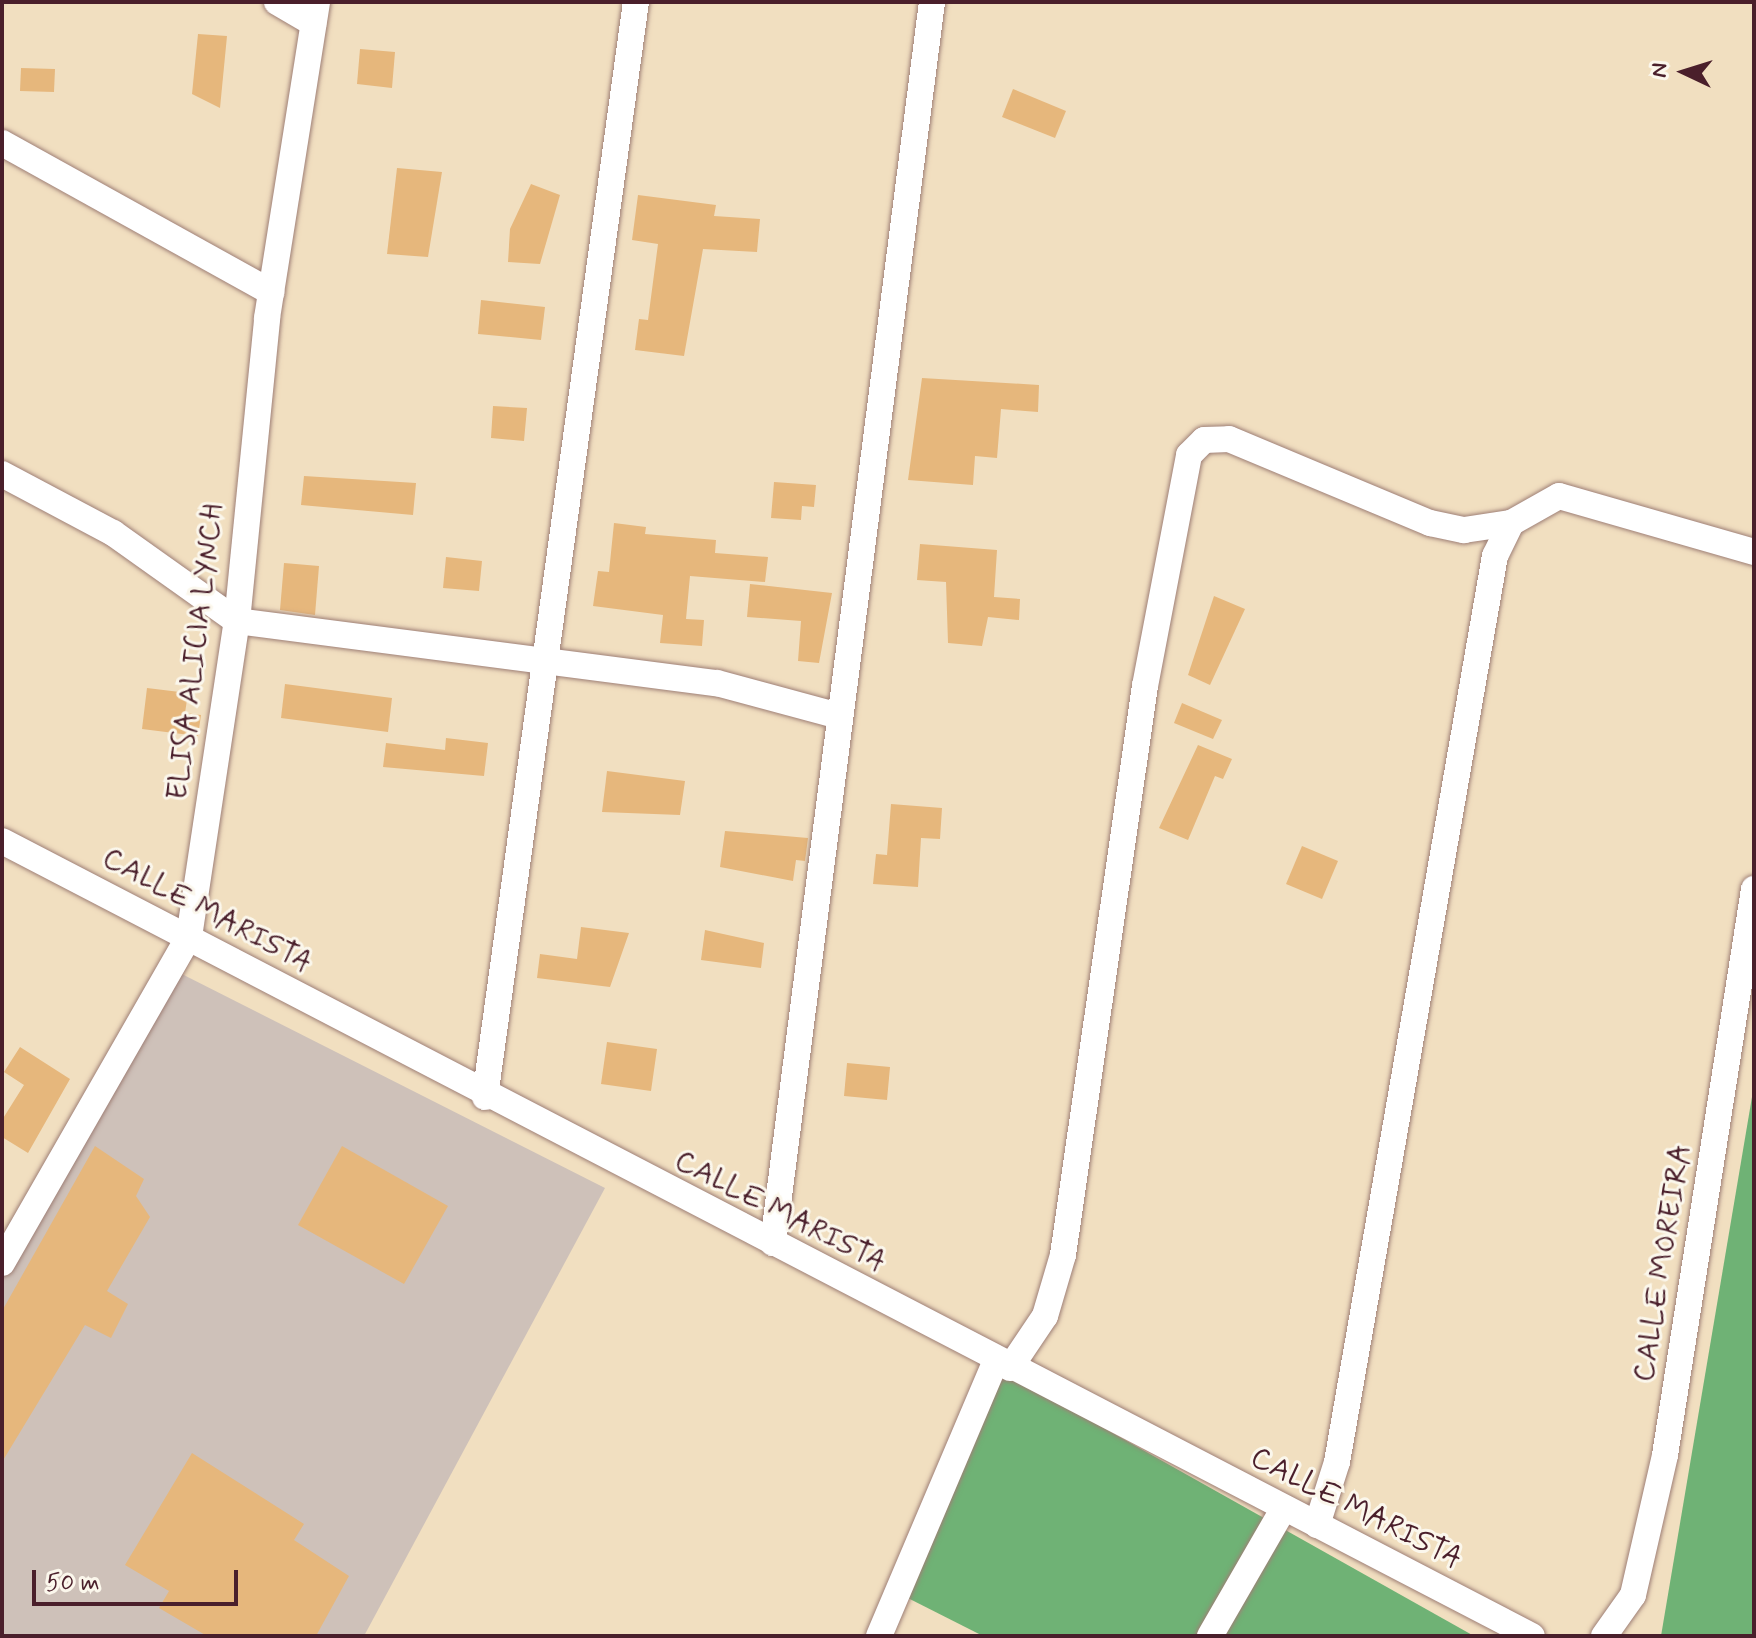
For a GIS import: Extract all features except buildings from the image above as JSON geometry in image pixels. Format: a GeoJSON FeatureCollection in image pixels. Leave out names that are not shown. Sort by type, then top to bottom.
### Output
{"type":"FeatureCollection","features":[{"type":"Feature","properties":{"kind":"street"},"geometry":{"type":"LineString","coordinates":[[277,2],[315,12]]}},
{"type":"Feature","properties":{"kind":"street"},"geometry":{"type":"LineString","coordinates":[[485,1097],[636,2]]}},
{"type":"Feature","properties":{"kind":"street"},"geometry":{"type":"LineString","coordinates":[[773,1243],[836,715],[932,2]]}},
{"type":"Feature","properties":{"kind":"street","name":"ELISA ALICIA LYNCH"},"geometry":{"type":"LineString","coordinates":[[2,1263],[189,937],[237,621],[271,292],[315,12]]}},
{"type":"Feature","properties":{"kind":"street"},"geometry":{"type":"LineString","coordinates":[[2,143],[271,292]]}},
{"type":"Feature","properties":{"kind":"street"},"geometry":{"type":"LineString","coordinates":[[879,1636],[1003,1365],[1045,1316],[1063,1255],[1145,686],[1189,455],[1204,440],[1229,439],[1430,523],[1464,530],[1511,523],[1559,496],[1590,500],[1754,552]]}},
{"type":"Feature","properties":{"kind":"street"},"geometry":{"type":"LineString","coordinates":[[2,474],[113,533],[237,621],[545,664],[717,683],[836,715]]}},
{"type":"Feature","properties":{"kind":"street"},"geometry":{"type":"LineString","coordinates":[[1317,1525],[1337,1462],[1484,593],[1511,523]]}},
{"type":"Feature","properties":{"kind":"street","name":"CALLE MARISTA"},"geometry":{"type":"LineString","coordinates":[[2,841],[189,937],[485,1097],[1532,1636]]}},
{"type":"Feature","properties":{"kind":"street","name":"CALLE MOREIRA"},"geometry":{"type":"LineString","coordinates":[[1604,1636],[1633,1595],[1665,1455],[1754,889]]}},
{"type":"Feature","properties":{"kind":"street"},"geometry":{"type":"LineString","coordinates":[[1210,1636],[1284,1508]]}},
{"type":"Feature","properties":{"kind":"shaded area"},"geometry":{"type":"Polygon","coordinates":[[[160,963],[605,1188],[364,1636],[2,1636],[2,1246],[160,963]]]}},
{"type":"Feature","properties":{"kind":"green space"},"geometry":{"type":"Polygon","coordinates":[[[1754,1085],[1754,1636],[1661,1636],[1754,1085]]]}},
{"type":"Feature","properties":{"kind":"green space"},"geometry":{"type":"Polygon","coordinates":[[[997,1368],[1474,1636],[983,1636],[890,1589],[997,1368]]]}}]}
